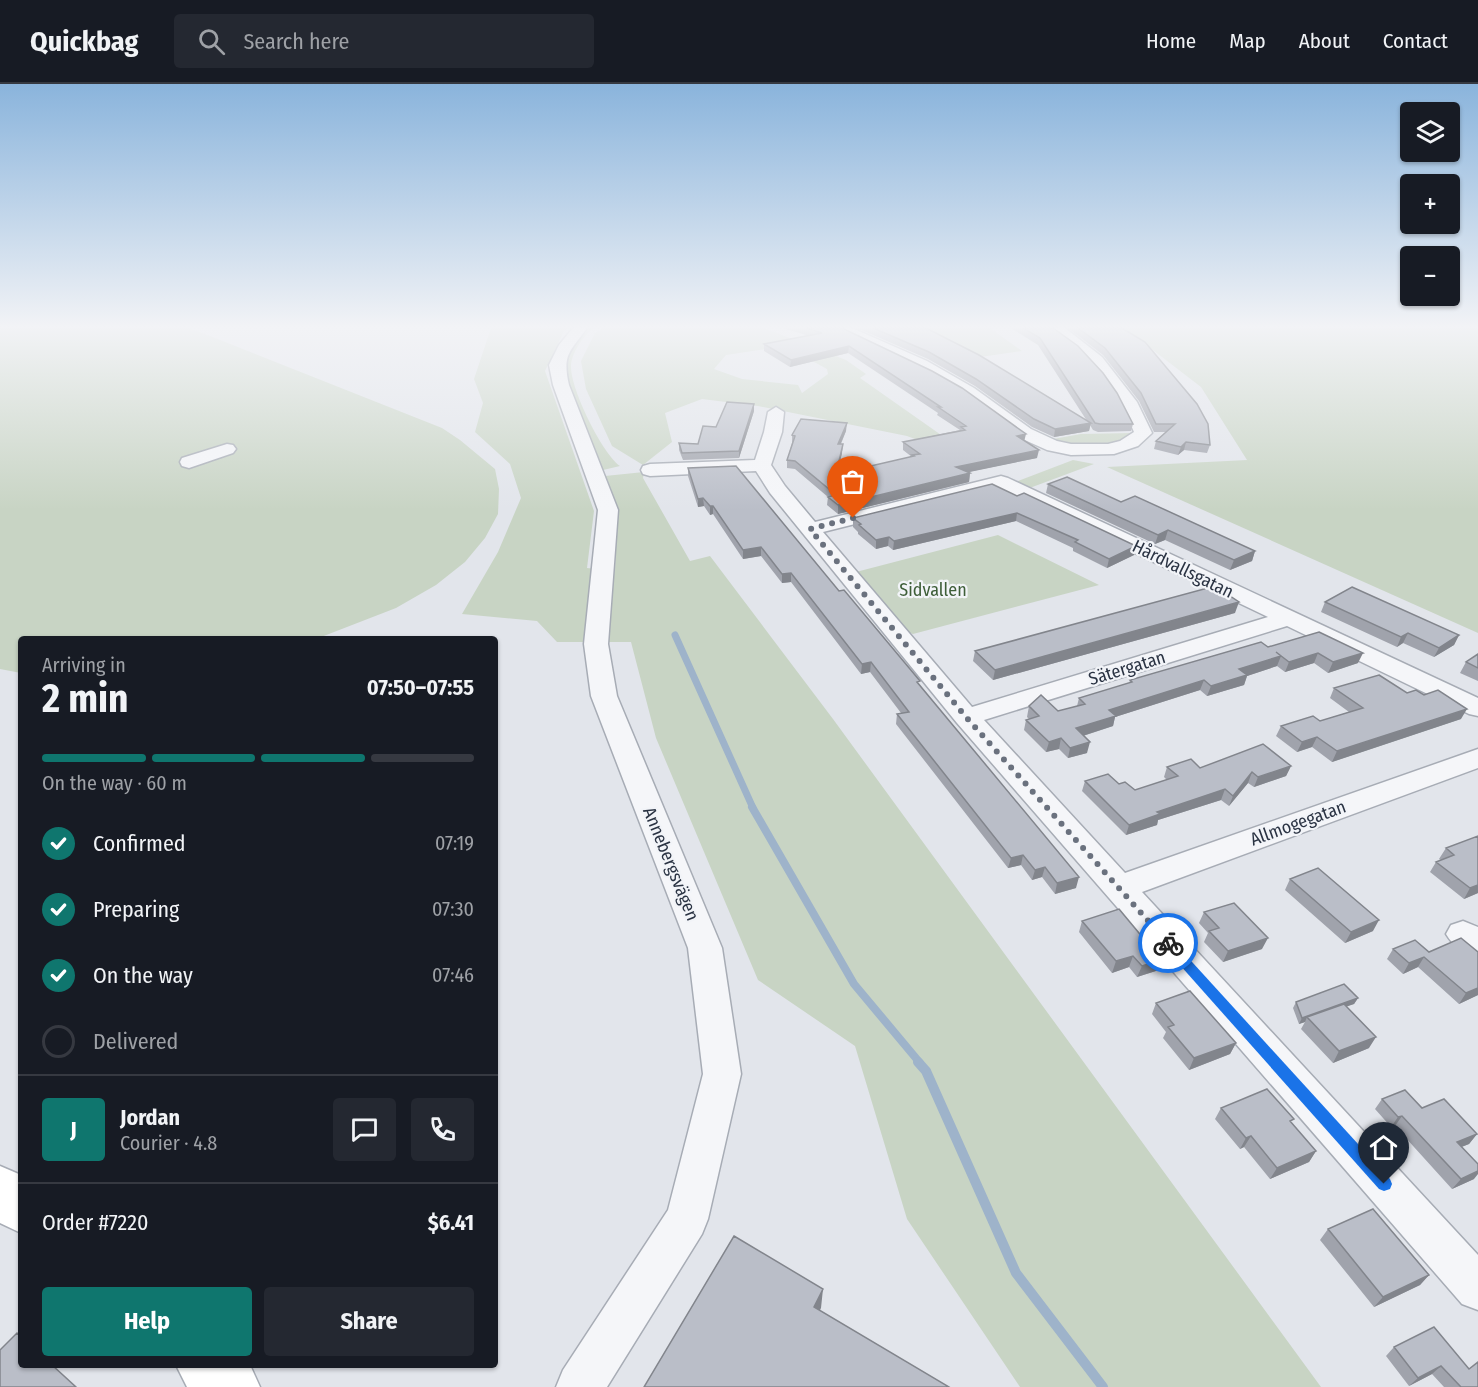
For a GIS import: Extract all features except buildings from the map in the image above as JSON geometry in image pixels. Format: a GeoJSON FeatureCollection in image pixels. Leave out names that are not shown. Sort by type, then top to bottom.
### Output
{"type":"FeatureCollection","features":[{"type":"Feature","properties":{"kind":"street","name":"Annebergsvägen"},"geometry":{"type":"LineString","coordinates":[[562,389],[608,510],[596,644],[604,696],[705,948],[722,1074],[687,1219],[580,1387]]}},
{"type":"Feature","properties":{"kind":"street"},"geometry":{"type":"LineString","coordinates":[[963,389],[1041,444],[1070,451],[1108,450],[1130,445],[1143,433],[1128,401],[1118,389]]}},
{"type":"Feature","properties":{"kind":"street"},"geometry":{"type":"LineString","coordinates":[[762,465],[773,432],[776,412]]}},
{"type":"Feature","properties":{"kind":"street"},"geometry":{"type":"LineString","coordinates":[[189,462],[227,449]]}},
{"type":"Feature","properties":{"kind":"street"},"geometry":{"type":"LineString","coordinates":[[650,470],[762,465]]}},
{"type":"Feature","properties":{"kind":"street"},"geometry":{"type":"LineString","coordinates":[[762,465],[777,489],[966,717],[1478,1288]]}},
{"type":"Feature","properties":{"kind":"street","name":"Hårdvallsgatan"},"geometry":{"type":"LineString","coordinates":[[810,529],[1001,482],[1478,708]]}},
{"type":"Feature","properties":{"kind":"street","name":"Sätergatan"},"geometry":{"type":"LineString","coordinates":[[966,717],[1287,619]]}},
{"type":"Feature","properties":{"kind":"street","name":"Allmogegatan"},"geometry":{"type":"LineString","coordinates":[[1119,888],[1478,758]]}},
{"type":"Feature","properties":{"kind":"street"},"geometry":{"type":"LineString","coordinates":[[0,1190],[18,1205]]}},
{"type":"Feature","properties":{"kind":"street"},"geometry":{"type":"LineString","coordinates":[[209,1368],[231,1387]]}},
{"type":"Feature","properties":{"kind":"green space"},"geometry":{"type":"Polygon","coordinates":[[[0,389],[343,389],[442,428],[495,469],[499,489],[498,514],[485,538],[465,562],[436,585],[396,608],[324,636],[18,636],[18,672],[0,669],[0,389]]]}},
{"type":"Feature","properties":{"kind":"green space"},"geometry":{"type":"Polygon","coordinates":[[[478,389],[551,389],[594,511],[587,568],[615,571],[617,514],[605,476],[644,472],[643,478],[690,561],[710,556],[833,719],[1321,1387],[1020,1387],[907,1219],[855,1046],[758,980],[656,738],[631,642],[557,642],[537,621],[462,614],[498,552],[521,498],[510,464],[475,432],[483,403],[478,389]]]}},
{"type":"Feature","properties":{"kind":"green space"},"geometry":{"type":"Polygon","coordinates":[[[568,389],[576,389],[597,435],[620,466],[603,470],[568,389]]]}},
{"type":"Feature","properties":{"kind":"green space"},"geometry":{"type":"Polygon","coordinates":[[[586,389],[800,389],[802,393],[808,389],[875,389],[944,437],[928,444],[907,436],[758,406],[702,399],[665,413],[672,442],[643,465],[612,446],[586,389]]]}},
{"type":"Feature","properties":{"kind":"green space"},"geometry":{"type":"Polygon","coordinates":[[[1202,389],[1478,389],[1478,633],[1107,467],[1247,460],[1202,389]]]}},
{"type":"Feature","properties":{"kind":"green space"},"geometry":{"type":"Polygon","coordinates":[[[1132,433],[1113,445],[1102,447],[1042,441],[1081,434],[1132,433]]]}},
{"type":"Feature","properties":{"kind":"green space"},"geometry":{"type":"Polygon","coordinates":[[[1073,460],[1094,464],[1027,489],[1013,483],[1073,460]]]}},
{"type":"Feature","properties":{"kind":"green space","name":"Sidvallen"},"geometry":{"type":"Polygon","coordinates":[[[998,535],[1099,585],[913,634],[908,632],[856,572],[998,535]]]}},
{"type":"Feature","properties":{"kind":"waterway"},"geometry":{"type":"LineString","coordinates":[[675,635],[753,808]]}},
{"type":"Feature","properties":{"kind":"waterway"},"geometry":{"type":"LineString","coordinates":[[752,807],[854,984],[920,1063]]}},
{"type":"Feature","properties":{"kind":"waterway"},"geometry":{"type":"LineString","coordinates":[[918,1062],[926,1071],[1016,1273],[1103,1387]]}},
{"type":"Feature","properties":{"kind":"way so far"},"geometry":{"type":"LineString","coordinates":[[853,518],[810,529],[966,717],[1168,943]]}},
{"type":"Feature","properties":{"kind":"route"},"geometry":{"type":"LineString","coordinates":[[1168,943],[1384,1184]]}}]}
